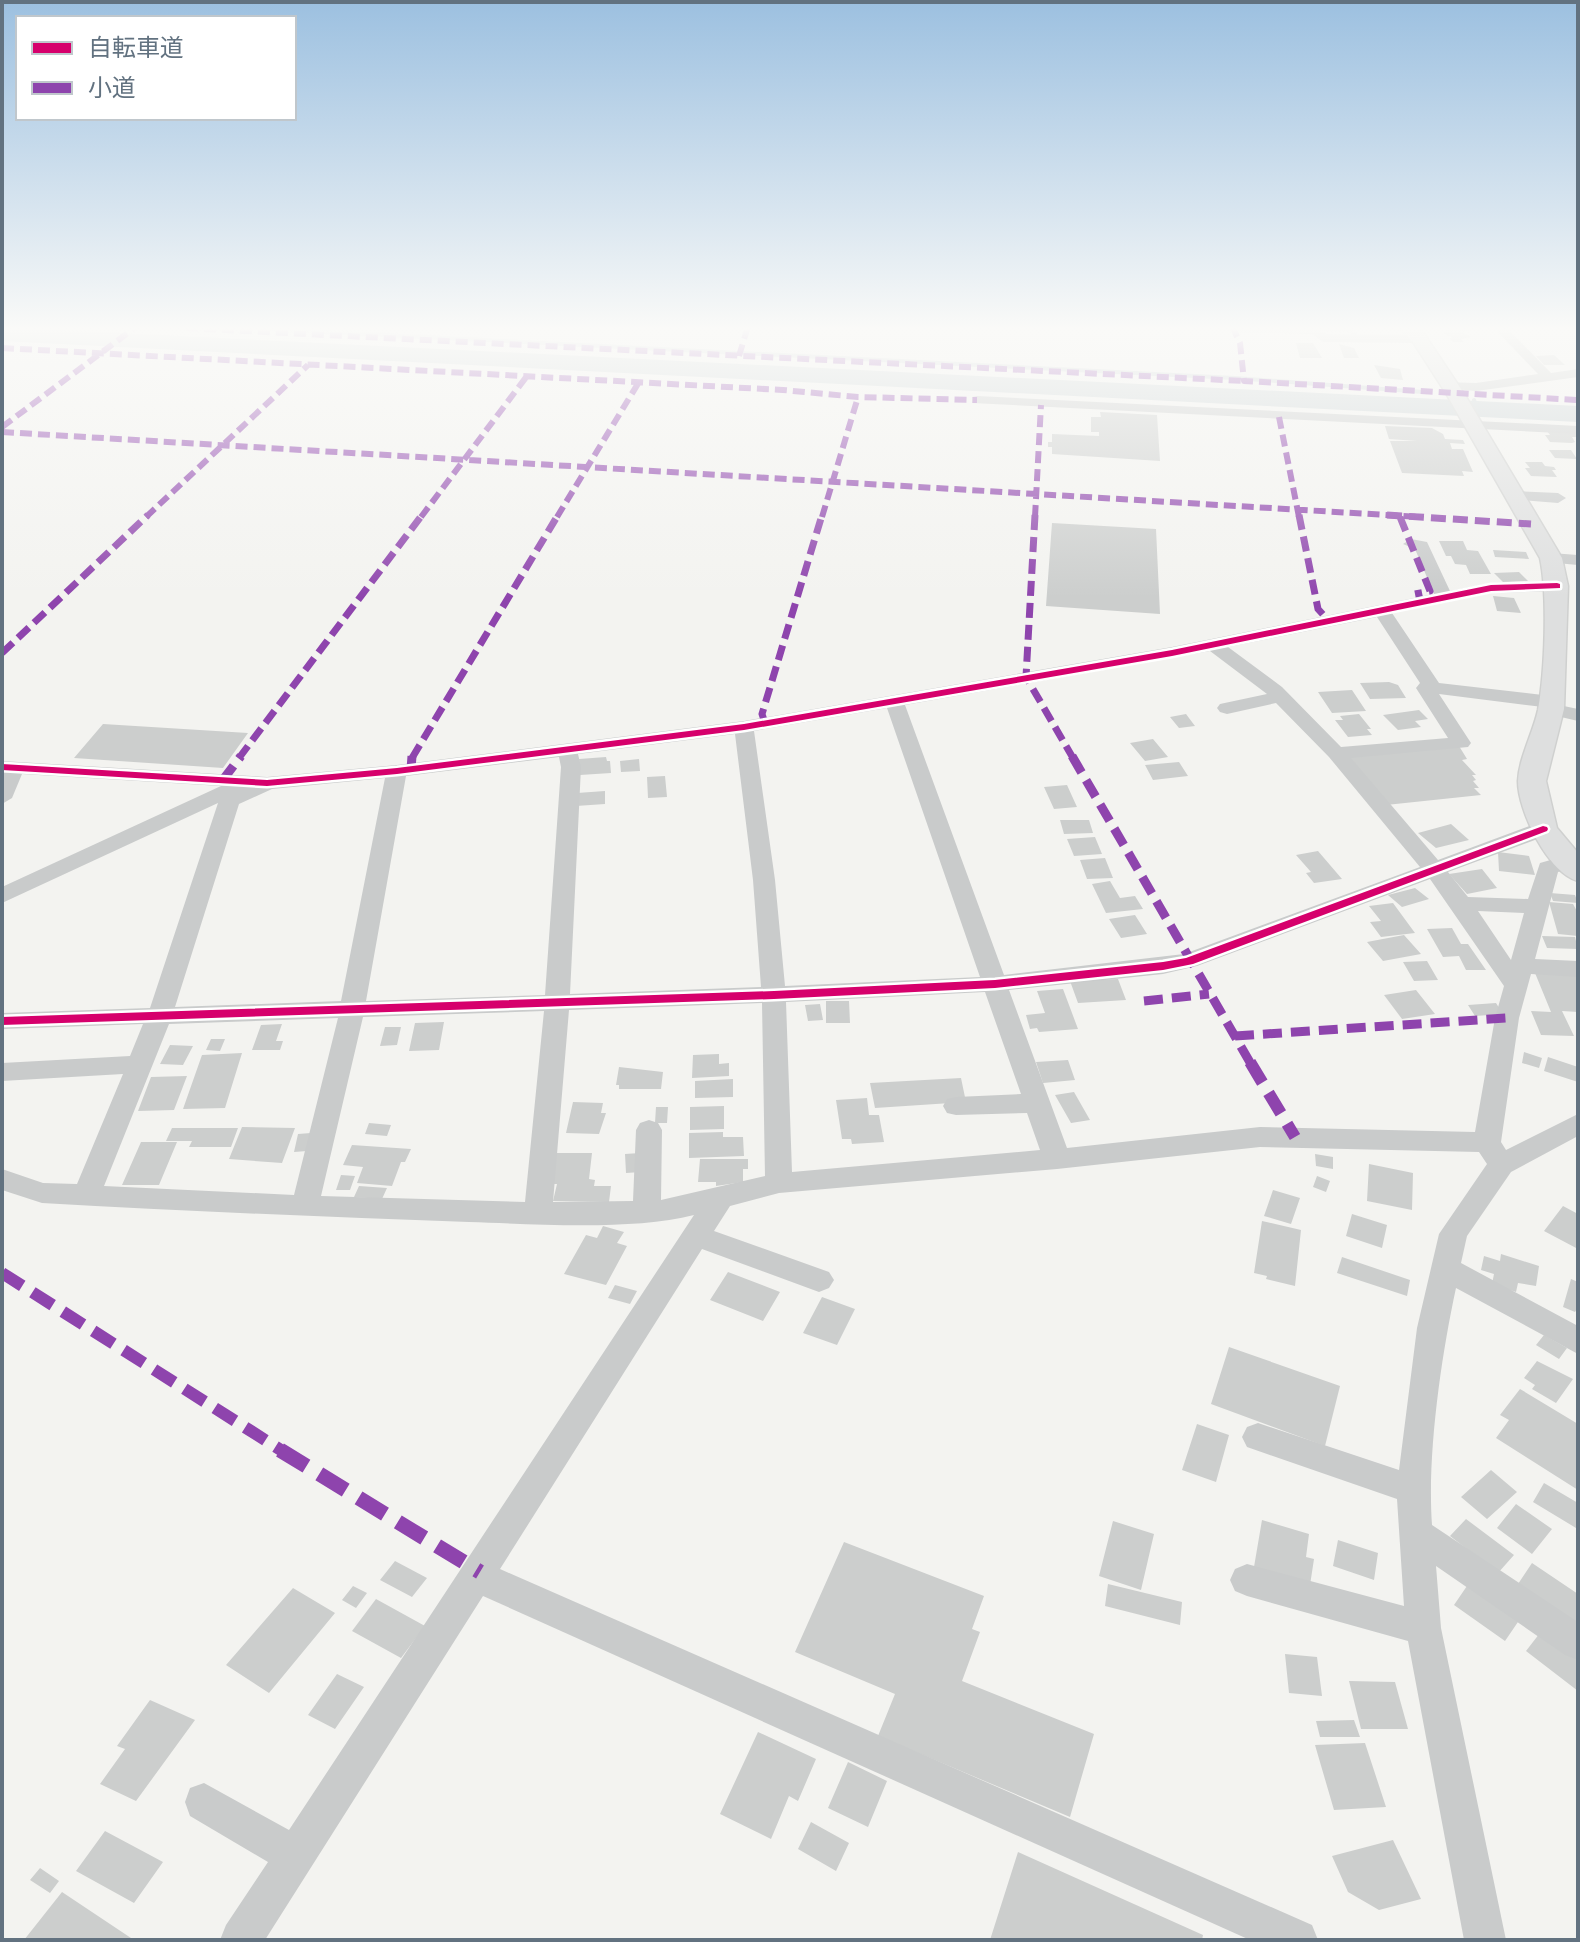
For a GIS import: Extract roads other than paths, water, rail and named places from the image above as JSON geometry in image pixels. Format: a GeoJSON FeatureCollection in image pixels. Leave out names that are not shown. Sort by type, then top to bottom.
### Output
{"type":"FeatureCollection","features":[{"type":"Feature","properties":{"kind":"main road"},"geometry":{"type":"LineString","coordinates":[[1467,417],[1551,558],[1557,586],[1551,706],[1532,781],[1543,829],[1573,867]]}},
{"type":"Feature","properties":{"kind":"street"},"geometry":{"type":"LineString","coordinates":[[1306,417],[1578,430]]}},
{"type":"Feature","properties":{"kind":"street"},"geometry":{"type":"LineString","coordinates":[[1514,496],[1558,498]]}},
{"type":"Feature","properties":{"kind":"street"},"geometry":{"type":"LineString","coordinates":[[1411,544],[1421,545],[1444,597]]}},
{"type":"Feature","properties":{"kind":"street"},"geometry":{"type":"LineString","coordinates":[[1551,558],[1578,560]]}},
{"type":"Feature","properties":{"kind":"street"},"geometry":{"type":"LineString","coordinates":[[2,798],[8,768],[257,783],[397,771],[744,727],[1213,644],[1491,588],[1557,586]]}},
{"type":"Feature","properties":{"kind":"street"},"geometry":{"type":"LineString","coordinates":[[1381,610],[1433,688]]}},
{"type":"Feature","properties":{"kind":"street"},"geometry":{"type":"LineString","coordinates":[[1213,644],[1280,697],[1336,753],[1520,977]]}},
{"type":"Feature","properties":{"kind":"street"},"geometry":{"type":"LineString","coordinates":[[1336,753],[1461,743],[1425,688],[1551,706],[1578,715]]}},
{"type":"Feature","properties":{"kind":"street"},"geometry":{"type":"LineString","coordinates":[[1227,708],[1280,697]]}},
{"type":"Feature","properties":{"kind":"street"},"geometry":{"type":"LineString","coordinates":[[894,701],[1057,1159]]}},
{"type":"Feature","properties":{"kind":"street"},"geometry":{"type":"LineString","coordinates":[[744,727],[764,880],[774,995],[779,1183]]}},
{"type":"Feature","properties":{"kind":"street"},"geometry":{"type":"LineString","coordinates":[[538,1213],[557,1002],[571,767],[567,748]]}},
{"type":"Feature","properties":{"kind":"street"},"geometry":{"type":"LineString","coordinates":[[305,1206],[352,1010],[397,771]]}},
{"type":"Feature","properties":{"kind":"street"},"geometry":{"type":"LineString","coordinates":[[2,896],[257,783]]}},
{"type":"Feature","properties":{"kind":"street"},"geometry":{"type":"LineString","coordinates":[[86,1195],[159,1017],[230,800],[257,783]]}},
{"type":"Feature","properties":{"kind":"street"},"geometry":{"type":"LineString","coordinates":[[2,1021],[774,995],[995,984],[1189,961],[1543,829]]}},
{"type":"Feature","properties":{"kind":"street"},"geometry":{"type":"LineString","coordinates":[[1485,1940],[1423,1628],[1413,1490],[1432,1328],[1453,1234],[1494,1154],[1507,1018],[1548,868],[1573,867]]}},
{"type":"Feature","properties":{"kind":"street"},"geometry":{"type":"LineString","coordinates":[[1461,904],[1539,906]]}},
{"type":"Feature","properties":{"kind":"street"},"geometry":{"type":"LineString","coordinates":[[1520,977],[1578,969]]}},
{"type":"Feature","properties":{"kind":"street"},"geometry":{"type":"LineString","coordinates":[[2,1072],[140,1064]]}},
{"type":"Feature","properties":{"kind":"street"},"geometry":{"type":"LineString","coordinates":[[956,1106],[1037,1103]]}},
{"type":"Feature","properties":{"kind":"street"},"geometry":{"type":"LineString","coordinates":[[2,1179],[42,1193],[305,1206],[538,1213],[669,1211],[779,1183],[1057,1159],[1260,1137],[1494,1154],[1578,1124]]}},
{"type":"Feature","properties":{"kind":"street"},"geometry":{"type":"LineString","coordinates":[[647,1210],[649,1130]]}},
{"type":"Feature","properties":{"kind":"street"},"geometry":{"type":"LineString","coordinates":[[241,1940],[721,1197]]}},
{"type":"Feature","properties":{"kind":"street"},"geometry":{"type":"LineString","coordinates":[[697,1236],[819,1280]]}},
{"type":"Feature","properties":{"kind":"street"},"geometry":{"type":"LineString","coordinates":[[1445,1268],[1578,1341]]}},
{"type":"Feature","properties":{"kind":"street"},"geometry":{"type":"LineString","coordinates":[[1258,1437],[1413,1490]]}},
{"type":"Feature","properties":{"kind":"street"},"geometry":{"type":"LineString","coordinates":[[1415,1532],[1578,1643]]}},
{"type":"Feature","properties":{"kind":"street"},"geometry":{"type":"LineString","coordinates":[[477,1576],[1297,1940]]}},
{"type":"Feature","properties":{"kind":"street"},"geometry":{"type":"LineString","coordinates":[[1247,1580],[1423,1628]]}},
{"type":"Feature","properties":{"kind":"street"},"geometry":{"type":"LineString","coordinates":[[204,1802],[295,1856]]}}]}
